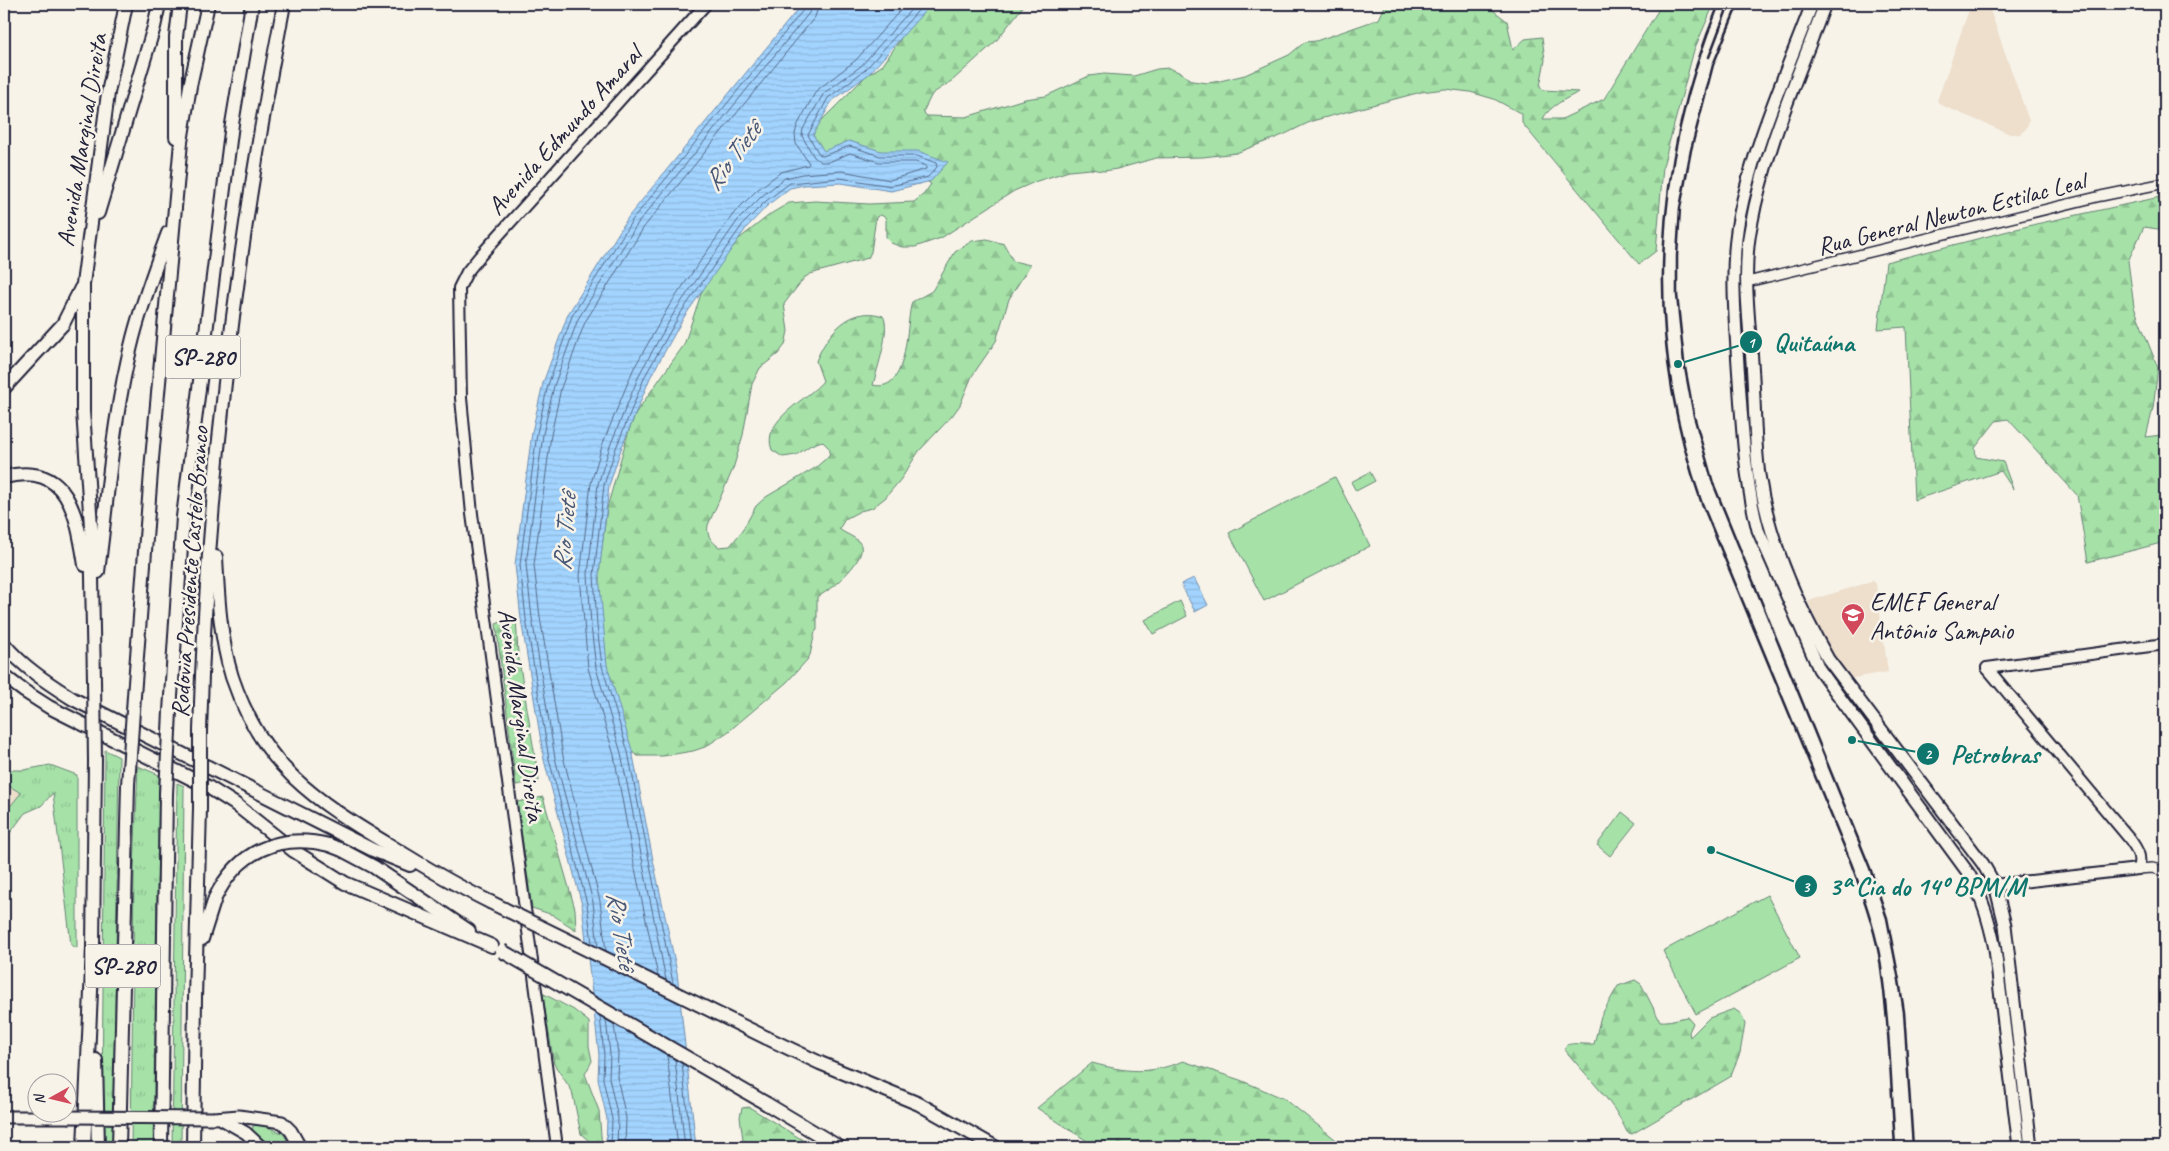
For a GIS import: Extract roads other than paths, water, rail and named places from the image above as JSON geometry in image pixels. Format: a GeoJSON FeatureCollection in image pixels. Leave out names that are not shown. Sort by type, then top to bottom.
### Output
{"type":"FeatureCollection","features":[{"type":"Feature","properties":{"kind":"highway","name":"Avenida Marginal Direita"},"geometry":{"type":"LineString","coordinates":[[83,284],[108,93],[126,4]]}},
{"type":"Feature","properties":{"kind":"highway"},"geometry":{"type":"LineString","coordinates":[[88,249],[154,27],[159,4]]}},
{"type":"Feature","properties":{"kind":"highway"},"geometry":{"type":"LineString","coordinates":[[93,617],[115,435],[126,372],[144,301],[175,211],[176,37],[180,4]]}},
{"type":"Feature","properties":{"kind":"highway","name":"Rodovia Presidente Castelo Branco"},"geometry":{"type":"LineString","coordinates":[[119,1147],[128,785],[152,459],[182,142],[190,86],[208,4]]}},
{"type":"Feature","properties":{"kind":"highway","name":"Rodovia Presidente Castelo Branco"},"geometry":{"type":"LineString","coordinates":[[161,1147],[166,794],[183,517],[232,124],[252,4]]}},
{"type":"Feature","properties":{"kind":"highway","name":"Rodovia Presidente Castelo Branco"},"geometry":{"type":"LineString","coordinates":[[193,1147],[194,998],[203,631],[218,445],[233,318],[255,166],[284,4]]}},
{"type":"Feature","properties":{"kind":"highway"},"geometry":{"type":"LineString","coordinates":[[83,284],[83,411],[91,526],[95,762],[93,947],[84,1147]]}},
{"type":"Feature","properties":{"kind":"highway"},"geometry":{"type":"LineString","coordinates":[[4,388],[63,324],[83,284]]}},
{"type":"Feature","properties":{"kind":"highway"},"geometry":{"type":"LineString","coordinates":[[4,476],[29,474],[42,477],[64,492],[72,506],[77,522],[93,617]]}},
{"type":"Feature","properties":{"kind":"highway"},"geometry":{"type":"LineString","coordinates":[[213,512],[218,596],[227,656],[239,694],[261,738],[292,776],[325,805],[458,887]]}},
{"type":"Feature","properties":{"kind":"highway"},"geometry":{"type":"LineString","coordinates":[[4,644],[17,659],[34,673],[73,699],[374,850],[490,902],[820,1063],[919,1104],[996,1147]]}},
{"type":"Feature","properties":{"kind":"highway"},"geometry":{"type":"LineString","coordinates":[[4,676],[24,692],[49,707],[208,787],[234,804],[294,851],[345,883],[497,949]]}},
{"type":"Feature","properties":{"kind":"highway"},"geometry":{"type":"LineString","coordinates":[[194,998],[202,942],[215,898],[226,878],[237,864],[259,850],[292,841],[313,841],[342,850],[374,867],[497,949],[839,1147]]}},
{"type":"Feature","properties":{"kind":"highway"},"geometry":{"type":"LineString","coordinates":[[93,947],[98,1147]]}},
{"type":"Feature","properties":{"kind":"main road","name":"Avenida Edmundo Amaral"},"geometry":{"type":"LineString","coordinates":[[459,288],[467,272],[480,256],[706,4]]}},
{"type":"Feature","properties":{"kind":"main road"},"geometry":{"type":"LineString","coordinates":[[1812,4],[1749,179],[1739,218],[1735,246],[1734,300],[1742,441],[1752,507],[1758,530],[1818,669],[1876,745],[1969,874],[1976,887],[1989,919],[1995,949],[2019,1147]]}},
{"type":"Feature","properties":{"kind":"main road"},"geometry":{"type":"LineString","coordinates":[[1825,4],[1780,124],[1756,200],[1747,253],[1746,282],[1759,473],[1766,510],[1796,595],[1828,659],[1983,864],[1995,885],[2005,925],[2031,1147]]}},
{"type":"Feature","properties":{"kind":"main road"},"geometry":{"type":"LineString","coordinates":[[1797,44],[1803,63]]}},
{"type":"Feature","properties":{"kind":"main road","name":"Avenida Marginal Direita"},"geometry":{"type":"LineString","coordinates":[[459,288],[461,398],[472,514],[558,1147]]}},
{"type":"Feature","properties":{"kind":"main road"},"geometry":{"type":"LineString","coordinates":[[1976,887],[2138,869],[2141,860],[2137,849],[2129,838],[1986,668],[2165,644]]}},
{"type":"Feature","properties":{"kind":"main road"},"geometry":{"type":"LineString","coordinates":[[4,1117],[251,1117],[282,1122],[291,1131],[300,1147]]}},
{"type":"Feature","properties":{"kind":"main road"},"geometry":{"type":"LineString","coordinates":[[246,1133],[247,1124],[251,1117]]}},
{"type":"Feature","properties":{"kind":"main road"},"geometry":{"type":"LineString","coordinates":[[216,1118],[246,1133],[261,1147]]}},
{"type":"Feature","properties":{"kind":"street","name":"Rua General Newton Estilac Leal"},"geometry":{"type":"LineString","coordinates":[[1746,282],[2100,196],[2165,183]]}},
{"type":"Feature","properties":{"kind":"street"},"geometry":{"type":"LineString","coordinates":[[2138,869],[2152,868],[2165,871]]}},
{"type":"Feature","properties":{"kind":"water","name":"Rio Tietê"},"geometry":{"type":"Polygon","coordinates":[[[802,4],[931,4],[869,74],[832,101],[813,135],[824,151],[849,141],[881,151],[918,151],[948,162],[931,181],[891,191],[841,183],[804,185],[790,188],[769,204],[747,227],[684,317],[650,378],[621,449],[609,486],[599,575],[607,665],[632,750],[677,972],[696,1147],[606,1147],[607,1119],[598,1079],[599,1055],[582,905],[544,760],[521,619],[515,565],[532,432],[543,383],[568,314],[629,216],[802,4]]]}},
{"type":"Feature","properties":{"kind":"water"},"geometry":{"type":"Polygon","coordinates":[[[1194,578],[1208,605],[1195,612],[1181,584],[1194,578]]]}},
{"type":"Feature","properties":{"kind":"railway"},"geometry":{"type":"LineString","coordinates":[[1719,4],[1697,65],[1680,126],[1669,188],[1664,251],[1664,313],[1670,376],[1682,439],[1701,501],[1851,863],[1877,942],[1885,1002],[1895,1147]]}},
{"type":"Feature","properties":{"kind":"railway"},"geometry":{"type":"LineString","coordinates":[[1709,57],[1729,4]]}},
{"type":"Feature","properties":{"kind":"railway"},"geometry":{"type":"LineString","coordinates":[[1738,4],[1713,65],[1691,150],[1680,208],[1677,295],[1684,362],[1694,416],[1713,483],[1870,868],[1887,918],[1904,1012],[1913,1147]]}},
{"type":"Feature","properties":{"kind":"place","name":"Quitaúna"},"geometry":{"type":"Point","coordinates":[1678,364]}},
{"type":"Feature","properties":{"kind":"place","name":"EMEF General Antônio Sampaio"},"geometry":{"type":"Point","coordinates":[1853,636]}},
{"type":"Feature","properties":{"kind":"place","name":"Petrobras"},"geometry":{"type":"Point","coordinates":[1852,740]}},
{"type":"Feature","properties":{"kind":"place","name":"3ª Cia do 14º BPM/M"},"geometry":{"type":"Point","coordinates":[1711,850]}}]}
